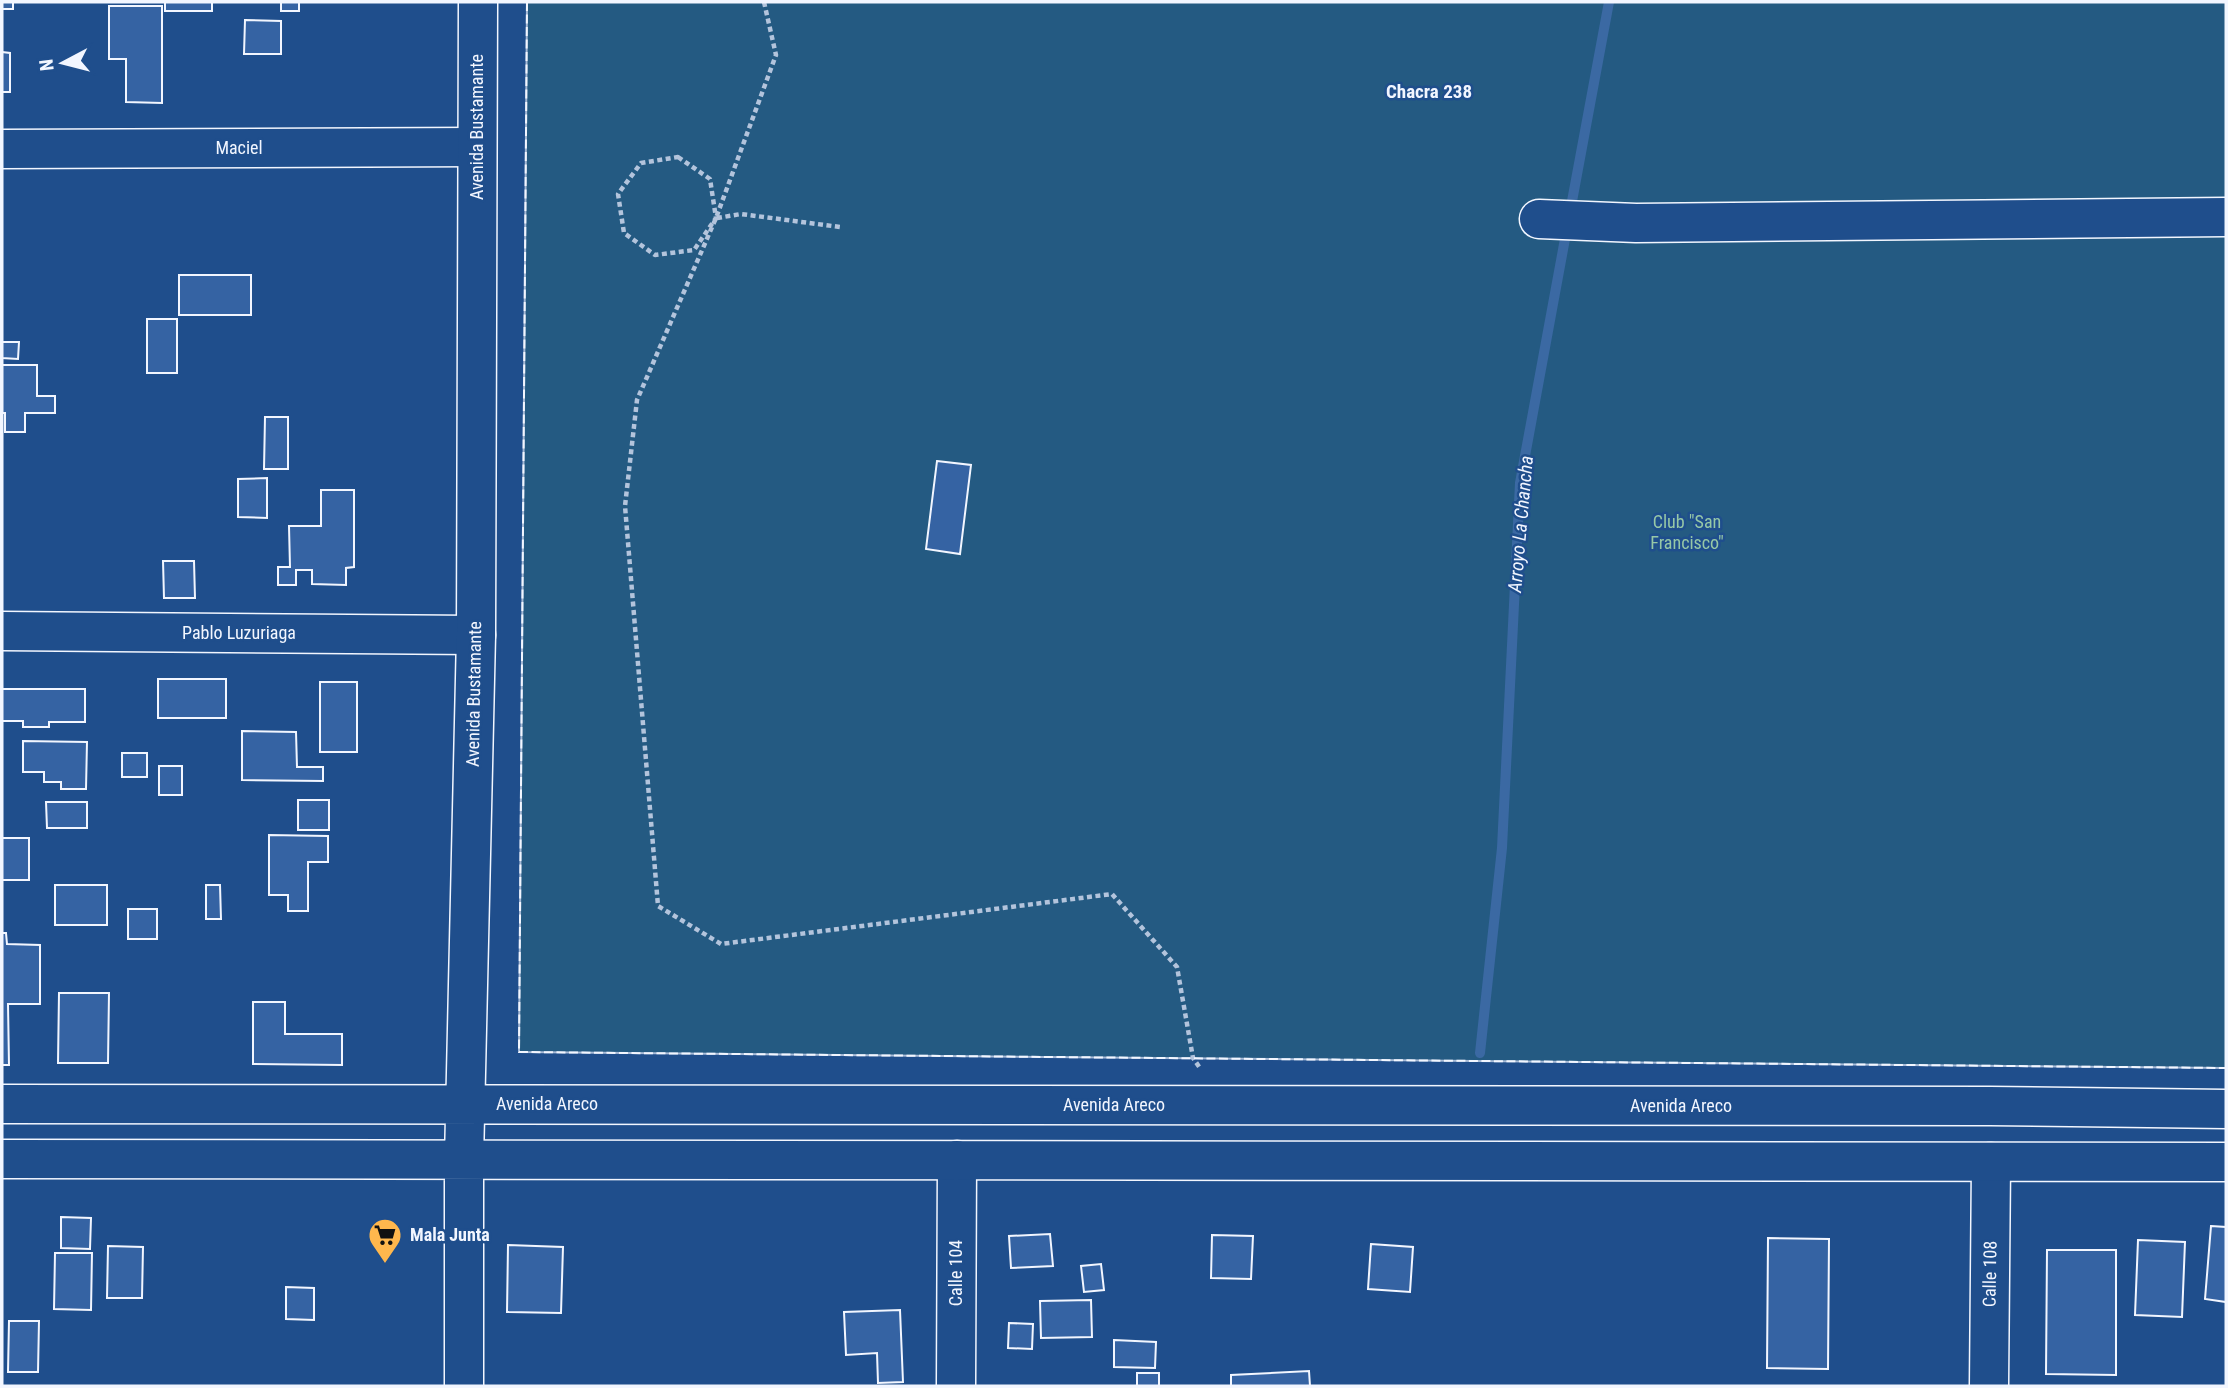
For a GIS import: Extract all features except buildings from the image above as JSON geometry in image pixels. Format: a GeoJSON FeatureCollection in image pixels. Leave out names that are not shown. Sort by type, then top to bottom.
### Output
{"type":"FeatureCollection","features":[{"type":"Feature","properties":{"kind":"main road","name":"Avenida Bustamante"},"geometry":{"type":"LineString","coordinates":[[464,1386],[464,1160],[475,635],[478,2]]}},
{"type":"Feature","properties":{"kind":"main road","name":"Maciel"},"geometry":{"type":"LineString","coordinates":[[2,149],[477,147]]}},
{"type":"Feature","properties":{"kind":"main road"},"geometry":{"type":"LineString","coordinates":[[1539,219],[1636,223],[2226,217]]}},
{"type":"Feature","properties":{"kind":"main road","name":"Pablo Luzuriaga"},"geometry":{"type":"LineString","coordinates":[[2,631],[475,635]]}},
{"type":"Feature","properties":{"kind":"main road","name":"Avenida Areco"},"geometry":{"type":"LineString","coordinates":[[2,1104],[1990,1106],[2226,1109]]}},
{"type":"Feature","properties":{"kind":"main road"},"geometry":{"type":"LineString","coordinates":[[2,1159],[2226,1162]]}},
{"type":"Feature","properties":{"kind":"main road","name":"Calle 104"},"geometry":{"type":"LineString","coordinates":[[956,1386],[957,1160]]}},
{"type":"Feature","properties":{"kind":"main road","name":"Calle 108"},"geometry":{"type":"LineString","coordinates":[[1989,1386],[1991,1162]]}},
{"type":"Feature","properties":{"kind":"path"},"geometry":{"type":"LineString","coordinates":[[764,2],[776,55],[716,218],[637,400],[625,506],[658,906],[721,944],[1112,894],[1177,967],[1193,1058],[1228,1105]]}},
{"type":"Feature","properties":{"kind":"path"},"geometry":{"type":"LineString","coordinates":[[716,218],[710,180],[678,157],[641,163],[618,194],[624,233],[655,255],[694,250],[716,218],[741,214],[840,227]]}},
{"type":"Feature","properties":{"kind":"green space","name":"Club \"San Francisco\""},"geometry":{"type":"Polygon","coordinates":[[[527,2],[2226,2],[2226,1068],[519,1052],[527,2]]]}},
{"type":"Feature","properties":{"kind":"waterway","name":"Arroyo La Chancha"},"geometry":{"type":"LineString","coordinates":[[1570,212],[1609,2]]}},
{"type":"Feature","properties":{"kind":"waterway","name":"Arroyo La Chancha"},"geometry":{"type":"LineString","coordinates":[[1480,1053],[1502,848],[1520,483],[1567,228]]}},
{"type":"Feature","properties":{"kind":"fence"},"geometry":{"type":"LineString","coordinates":[[527,2],[519,1052],[2226,1068]]}},
{"type":"Feature","properties":{"kind":"place","name":"Mala Junta"},"geometry":{"type":"Point","coordinates":[385,1265]}},
{"type":"Feature","properties":{"kind":"district","name":"Chacra 238"},"geometry":{"type":"Point","coordinates":[1429,91]}}]}
